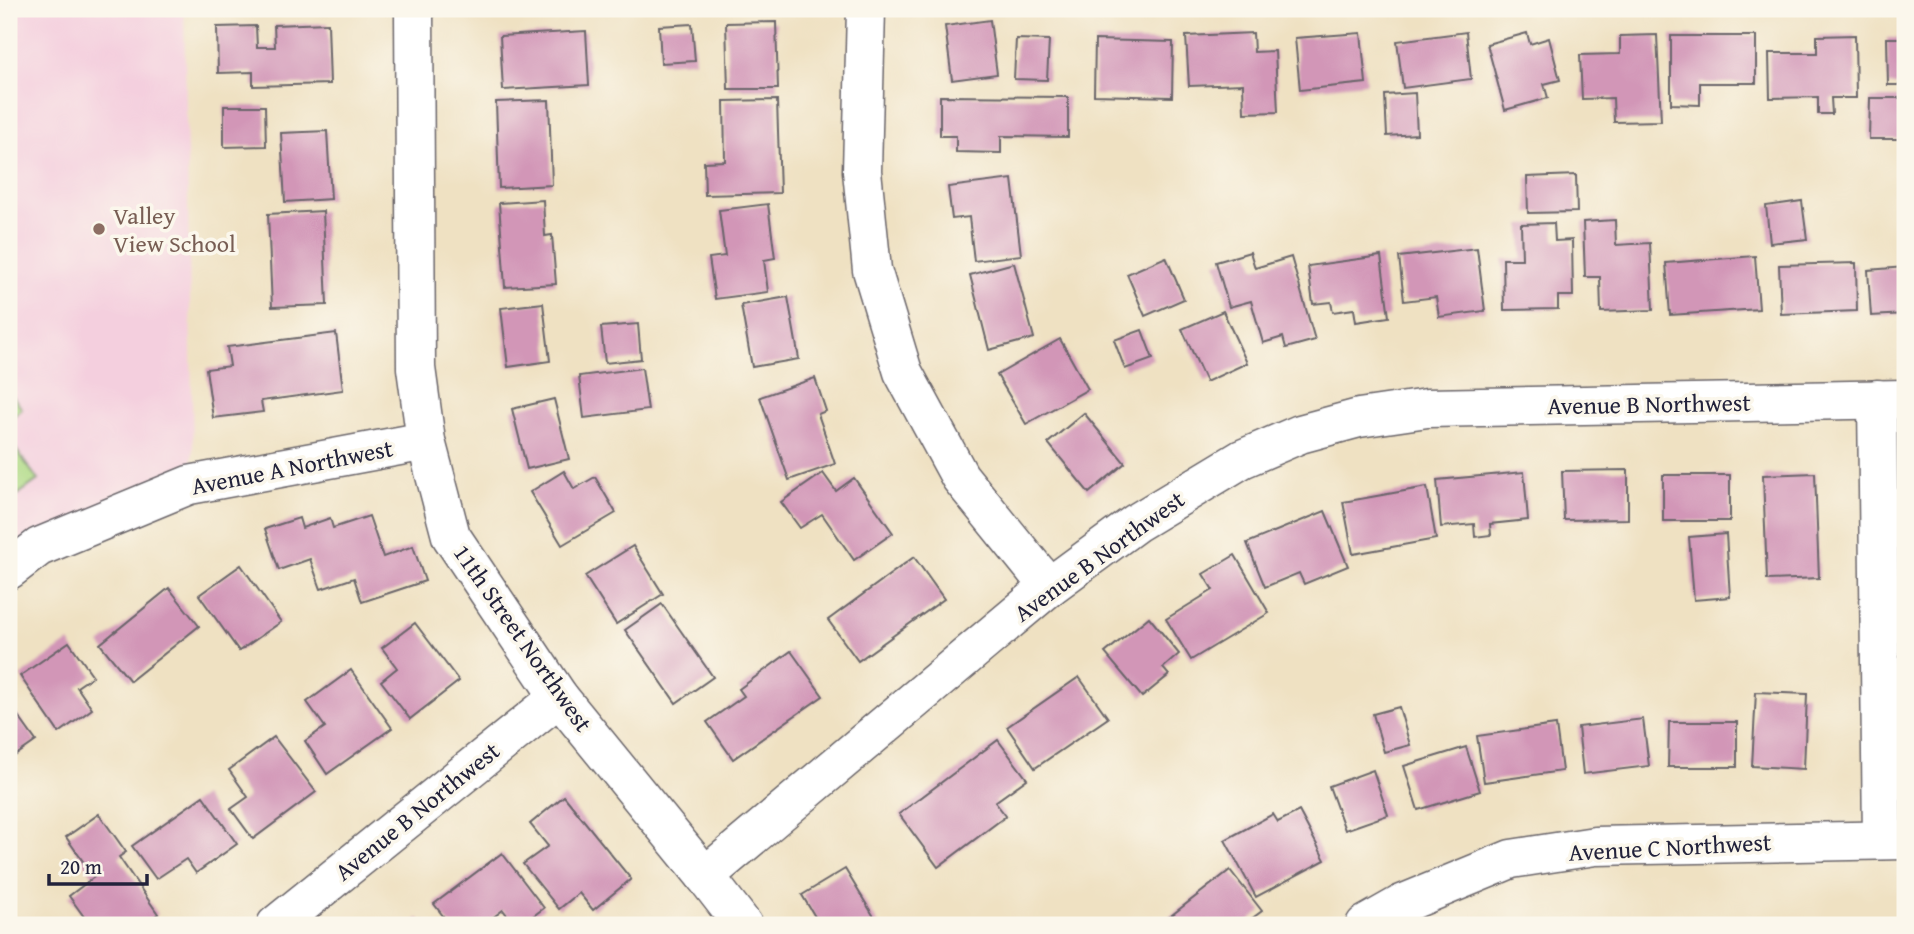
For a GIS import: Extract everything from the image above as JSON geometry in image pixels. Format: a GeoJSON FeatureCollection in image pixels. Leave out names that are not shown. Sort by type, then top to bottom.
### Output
{"type":"FeatureCollection","features":[{"type":"Feature","properties":{"kind":"street","name":"11th Street Northwest"},"geometry":{"type":"LineString","coordinates":[[414,9],[415,368],[426,441],[451,536],[559,697],[743,925]]}},
{"type":"Feature","properties":{"kind":"street"},"geometry":{"type":"LineString","coordinates":[[866,9],[862,171],[864,196],[872,270],[902,372],[960,477],[1049,587]]}},
{"type":"Feature","properties":{"kind":"street"},"geometry":{"type":"LineString","coordinates":[[1891,399],[1894,840]]}},
{"type":"Feature","properties":{"kind":"street","name":"Avenue B Northwest"},"geometry":{"type":"LineString","coordinates":[[705,876],[1049,587],[1136,523],[1242,459],[1300,434],[1359,418],[1427,408],[1891,399]]}},
{"type":"Feature","properties":{"kind":"street","name":"Avenue A Northwest"},"geometry":{"type":"LineString","coordinates":[[9,570],[38,547],[188,485],[426,441]]}},
{"type":"Feature","properties":{"kind":"street","name":"Avenue B Northwest"},"geometry":{"type":"LineString","coordinates":[[276,925],[559,697]]}},
{"type":"Feature","properties":{"kind":"street","name":"Avenue C Northwest"},"geometry":{"type":"LineString","coordinates":[[1365,925],[1402,904],[1511,859],[1595,846],[1894,840]]}},
{"type":"Feature","properties":{"kind":"shaded area","name":"Valley View School"},"geometry":{"type":"Polygon","coordinates":[[[9,9],[184,9],[193,449],[189,485],[9,570],[9,9]]]}},
{"type":"Feature","properties":{"kind":"green space"},"geometry":{"type":"Polygon","coordinates":[[[9,391],[22,409],[9,419],[9,391]]]}},
{"type":"Feature","properties":{"kind":"green space"},"geometry":{"type":"Polygon","coordinates":[[[9,440],[38,480],[9,501],[9,440]]]}},
{"type":"Feature","properties":{"kind":"building"},"geometry":{"type":"Polygon","coordinates":[[[990,20],[997,74],[952,80],[945,26],[990,20]]]}},
{"type":"Feature","properties":{"kind":"building"},"geometry":{"type":"Polygon","coordinates":[[[776,22],[778,89],[728,89],[726,23],[776,22]]]}},
{"type":"Feature","properties":{"kind":"building"},"geometry":{"type":"Polygon","coordinates":[[[328,23],[330,84],[253,86],[253,72],[218,73],[217,27],[256,26],[257,47],[275,47],[274,25],[328,23]]]}},
{"type":"Feature","properties":{"kind":"building"},"geometry":{"type":"Polygon","coordinates":[[[692,24],[695,61],[661,63],[659,26],[692,24]]]}},
{"type":"Feature","properties":{"kind":"building"},"geometry":{"type":"Polygon","coordinates":[[[586,31],[589,85],[503,90],[500,36],[586,31]]]}},
{"type":"Feature","properties":{"kind":"building"},"geometry":{"type":"Polygon","coordinates":[[[1466,32],[1471,79],[1403,88],[1397,41],[1466,32]]]}},
{"type":"Feature","properties":{"kind":"building"},"geometry":{"type":"Polygon","coordinates":[[[1253,33],[1254,52],[1275,51],[1278,112],[1244,113],[1243,84],[1189,86],[1186,36],[1253,33]]]}},
{"type":"Feature","properties":{"kind":"building"},"geometry":{"type":"Polygon","coordinates":[[[1361,33],[1366,83],[1300,90],[1295,38],[1361,33]]]}},
{"type":"Feature","properties":{"kind":"building"},"geometry":{"type":"Polygon","coordinates":[[[1527,33],[1530,44],[1549,38],[1560,80],[1544,84],[1548,98],[1505,110],[1487,44],[1527,33]]]}},
{"type":"Feature","properties":{"kind":"building"},"geometry":{"type":"Polygon","coordinates":[[[1657,35],[1661,121],[1614,122],[1613,98],[1582,99],[1580,55],[1620,54],[1620,36],[1657,35]]]}},
{"type":"Feature","properties":{"kind":"building"},"geometry":{"type":"Polygon","coordinates":[[[1855,35],[1856,98],[1831,98],[1832,114],[1818,114],[1818,97],[1770,98],[1769,53],[1817,53],[1817,36],[1855,35]]]}},
{"type":"Feature","properties":{"kind":"building"},"geometry":{"type":"Polygon","coordinates":[[[1671,36],[1756,36],[1756,83],[1700,83],[1700,105],[1671,104],[1671,36]]]}},
{"type":"Feature","properties":{"kind":"building"},"geometry":{"type":"Polygon","coordinates":[[[1887,38],[1905,38],[1905,85],[1888,85],[1887,38]]]}},
{"type":"Feature","properties":{"kind":"building"},"geometry":{"type":"Polygon","coordinates":[[[1016,39],[1049,40],[1047,80],[1014,79],[1016,39]]]}},
{"type":"Feature","properties":{"kind":"building"},"geometry":{"type":"Polygon","coordinates":[[[1095,40],[1173,42],[1172,97],[1094,95],[1095,40]]]}},
{"type":"Feature","properties":{"kind":"building"},"geometry":{"type":"Polygon","coordinates":[[[1415,93],[1417,134],[1387,136],[1385,95],[1415,93]]]}},
{"type":"Feature","properties":{"kind":"building"},"geometry":{"type":"Polygon","coordinates":[[[940,96],[1068,97],[1068,137],[1001,136],[1001,153],[956,152],[956,136],[940,136],[940,96]]]}},
{"type":"Feature","properties":{"kind":"building"},"geometry":{"type":"Polygon","coordinates":[[[1870,98],[1905,98],[1904,139],[1869,139],[1870,98]]]}},
{"type":"Feature","properties":{"kind":"building"},"geometry":{"type":"Polygon","coordinates":[[[549,100],[552,185],[499,188],[496,102],[549,100]]]}},
{"type":"Feature","properties":{"kind":"building"},"geometry":{"type":"Polygon","coordinates":[[[777,100],[780,193],[705,195],[704,162],[725,161],[724,101],[777,100]]]}},
{"type":"Feature","properties":{"kind":"building"},"geometry":{"type":"Polygon","coordinates":[[[224,106],[265,106],[266,146],[224,147],[224,106]]]}},
{"type":"Feature","properties":{"kind":"building"},"geometry":{"type":"Polygon","coordinates":[[[327,131],[331,199],[285,202],[281,133],[327,131]]]}},
{"type":"Feature","properties":{"kind":"building"},"geometry":{"type":"Polygon","coordinates":[[[1576,175],[1577,212],[1528,213],[1527,177],[1576,175]]]}},
{"type":"Feature","properties":{"kind":"building"},"geometry":{"type":"Polygon","coordinates":[[[1012,179],[1021,255],[974,261],[969,217],[952,219],[948,187],[1012,179]]]}},
{"type":"Feature","properties":{"kind":"building"},"geometry":{"type":"Polygon","coordinates":[[[543,200],[545,236],[552,235],[556,284],[505,287],[499,203],[543,200]]]}},
{"type":"Feature","properties":{"kind":"building"},"geometry":{"type":"Polygon","coordinates":[[[1802,201],[1807,239],[1770,243],[1766,206],[1802,201]]]}},
{"type":"Feature","properties":{"kind":"building"},"geometry":{"type":"Polygon","coordinates":[[[768,204],[775,258],[764,260],[768,292],[715,299],[709,258],[725,256],[719,210],[768,204]]]}},
{"type":"Feature","properties":{"kind":"building"},"geometry":{"type":"Polygon","coordinates":[[[323,211],[327,305],[272,307],[268,214],[323,211]]]}},
{"type":"Feature","properties":{"kind":"building"},"geometry":{"type":"Polygon","coordinates":[[[1615,220],[1616,245],[1650,243],[1653,310],[1601,312],[1600,277],[1585,277],[1583,222],[1615,220]]]}},
{"type":"Feature","properties":{"kind":"building"},"geometry":{"type":"Polygon","coordinates":[[[1554,223],[1555,241],[1572,240],[1573,296],[1558,296],[1558,309],[1504,310],[1503,259],[1522,259],[1521,224],[1554,223]]]}},
{"type":"Feature","properties":{"kind":"building"},"geometry":{"type":"Polygon","coordinates":[[[1477,248],[1485,311],[1439,317],[1436,297],[1404,301],[1399,257],[1477,248]]]}},
{"type":"Feature","properties":{"kind":"building"},"geometry":{"type":"Polygon","coordinates":[[[1250,252],[1255,268],[1291,257],[1315,340],[1286,348],[1283,337],[1263,343],[1251,301],[1229,307],[1216,262],[1250,252]]]}},
{"type":"Feature","properties":{"kind":"building"},"geometry":{"type":"Polygon","coordinates":[[[1381,256],[1389,317],[1356,322],[1354,309],[1333,312],[1331,302],[1313,304],[1308,266],[1381,256]]]}},
{"type":"Feature","properties":{"kind":"building"},"geometry":{"type":"Polygon","coordinates":[[[1755,256],[1759,309],[1670,315],[1666,263],[1755,256]]]}},
{"type":"Feature","properties":{"kind":"building"},"geometry":{"type":"Polygon","coordinates":[[[1166,257],[1184,299],[1145,316],[1127,274],[1166,257]]]}},
{"type":"Feature","properties":{"kind":"building"},"geometry":{"type":"Polygon","coordinates":[[[1014,263],[1034,338],[989,350],[970,275],[1014,263]]]}},
{"type":"Feature","properties":{"kind":"building"},"geometry":{"type":"Polygon","coordinates":[[[1856,263],[1857,311],[1781,314],[1779,265],[1856,263]]]}},
{"type":"Feature","properties":{"kind":"building"},"geometry":{"type":"Polygon","coordinates":[[[1905,267],[1905,314],[1871,316],[1868,270],[1905,267]]]}},
{"type":"Feature","properties":{"kind":"building"},"geometry":{"type":"Polygon","coordinates":[[[788,297],[799,359],[752,367],[741,305],[788,297]]]}},
{"type":"Feature","properties":{"kind":"building"},"geometry":{"type":"Polygon","coordinates":[[[543,303],[550,361],[508,367],[501,308],[543,303]]]}},
{"type":"Feature","properties":{"kind":"building"},"geometry":{"type":"Polygon","coordinates":[[[1223,311],[1247,363],[1206,382],[1182,329],[1223,311]]]}},
{"type":"Feature","properties":{"kind":"building"},"geometry":{"type":"Polygon","coordinates":[[[638,324],[641,359],[605,363],[601,327],[638,324]]]}},
{"type":"Feature","properties":{"kind":"building"},"geometry":{"type":"Polygon","coordinates":[[[1142,330],[1153,359],[1125,369],[1114,340],[1142,330]]]}},
{"type":"Feature","properties":{"kind":"building"},"geometry":{"type":"Polygon","coordinates":[[[336,333],[343,390],[261,401],[263,412],[213,418],[206,369],[230,366],[227,347],[336,333]]]}},
{"type":"Feature","properties":{"kind":"building"},"geometry":{"type":"Polygon","coordinates":[[[1060,339],[1088,389],[1026,424],[997,375],[1060,339]]]}},
{"type":"Feature","properties":{"kind":"building"},"geometry":{"type":"Polygon","coordinates":[[[642,368],[648,410],[584,418],[579,376],[642,368]]]}},
{"type":"Feature","properties":{"kind":"building"},"geometry":{"type":"Polygon","coordinates":[[[815,378],[826,411],[818,414],[835,464],[789,480],[760,397],[815,378]]]}},
{"type":"Feature","properties":{"kind":"building"},"geometry":{"type":"Polygon","coordinates":[[[554,399],[569,459],[527,469],[512,409],[554,399]]]}},
{"type":"Feature","properties":{"kind":"building"},"geometry":{"type":"Polygon","coordinates":[[[1084,413],[1125,463],[1089,493],[1048,443],[1084,413]]]}},
{"type":"Feature","properties":{"kind":"building"},"geometry":{"type":"Polygon","coordinates":[[[1628,470],[1628,519],[1564,520],[1562,471],[1628,470]]]}},
{"type":"Feature","properties":{"kind":"building"},"geometry":{"type":"Polygon","coordinates":[[[564,471],[574,489],[595,477],[616,513],[562,545],[530,492],[564,471]]]}},
{"type":"Feature","properties":{"kind":"building"},"geometry":{"type":"Polygon","coordinates":[[[1524,472],[1528,520],[1490,524],[1491,535],[1475,537],[1474,524],[1441,527],[1437,480],[1524,472]]]}},
{"type":"Feature","properties":{"kind":"building"},"geometry":{"type":"Polygon","coordinates":[[[823,473],[836,491],[854,478],[893,533],[854,560],[822,514],[800,528],[781,502],[823,473]]]}},
{"type":"Feature","properties":{"kind":"building"},"geometry":{"type":"Polygon","coordinates":[[[1815,473],[1819,578],[1767,580],[1763,475],[1815,473]]]}},
{"type":"Feature","properties":{"kind":"building"},"geometry":{"type":"Polygon","coordinates":[[[1663,475],[1730,475],[1730,521],[1663,521],[1663,475]]]}},
{"type":"Feature","properties":{"kind":"building"},"geometry":{"type":"Polygon","coordinates":[[[1427,487],[1436,539],[1353,554],[1343,502],[1427,487]]]}},
{"type":"Feature","properties":{"kind":"building"},"geometry":{"type":"Polygon","coordinates":[[[1325,511],[1348,566],[1304,584],[1299,573],[1265,587],[1247,543],[1325,511]]]}},
{"type":"Feature","properties":{"kind":"building"},"geometry":{"type":"Polygon","coordinates":[[[369,516],[383,557],[413,546],[425,581],[362,602],[354,578],[321,589],[310,559],[279,570],[265,529],[299,518],[302,528],[330,518],[333,528],[369,516]]]}},
{"type":"Feature","properties":{"kind":"building"},"geometry":{"type":"Polygon","coordinates":[[[1726,534],[1730,597],[1694,600],[1689,537],[1726,534]]]}},
{"type":"Feature","properties":{"kind":"building"},"geometry":{"type":"Polygon","coordinates":[[[633,546],[663,594],[616,624],[585,576],[633,546]]]}},
{"type":"Feature","properties":{"kind":"building"},"geometry":{"type":"Polygon","coordinates":[[[1235,555],[1269,613],[1191,660],[1166,619],[1213,590],[1203,574],[1235,555]]]}},
{"type":"Feature","properties":{"kind":"building"},"geometry":{"type":"Polygon","coordinates":[[[914,557],[944,599],[858,661],[828,620],[914,557]]]}},
{"type":"Feature","properties":{"kind":"building"},"geometry":{"type":"Polygon","coordinates":[[[241,565],[281,622],[239,651],[199,595],[241,565]]]}},
{"type":"Feature","properties":{"kind":"building"},"geometry":{"type":"Polygon","coordinates":[[[169,588],[199,626],[130,681],[100,644],[169,588]]]}},
{"type":"Feature","properties":{"kind":"building"},"geometry":{"type":"Polygon","coordinates":[[[662,604],[713,677],[676,703],[625,630],[662,604]]]}},
{"type":"Feature","properties":{"kind":"building"},"geometry":{"type":"Polygon","coordinates":[[[1149,617],[1179,654],[1163,668],[1169,675],[1142,697],[1105,653],[1149,617]]]}},
{"type":"Feature","properties":{"kind":"building"},"geometry":{"type":"Polygon","coordinates":[[[415,623],[459,681],[410,719],[381,681],[397,668],[382,648],[415,623]]]}},
{"type":"Feature","properties":{"kind":"building"},"geometry":{"type":"Polygon","coordinates":[[[69,642],[93,676],[77,687],[92,709],[59,733],[20,676],[69,642]]]}},
{"type":"Feature","properties":{"kind":"building"},"geometry":{"type":"Polygon","coordinates":[[[791,651],[823,696],[733,759],[707,722],[744,696],[739,689],[791,651]]]}},
{"type":"Feature","properties":{"kind":"building"},"geometry":{"type":"Polygon","coordinates":[[[351,670],[392,728],[327,774],[305,741],[325,727],[307,702],[351,670]]]}},
{"type":"Feature","properties":{"kind":"building"},"geometry":{"type":"Polygon","coordinates":[[[1079,677],[1108,718],[1035,768],[1007,727],[1079,677]]]}},
{"type":"Feature","properties":{"kind":"building"},"geometry":{"type":"Polygon","coordinates":[[[1756,692],[1807,694],[1804,769],[1752,766],[1756,692]]]}},
{"type":"Feature","properties":{"kind":"building"},"geometry":{"type":"Polygon","coordinates":[[[9,703],[36,741],[9,760],[9,703]]]}},
{"type":"Feature","properties":{"kind":"building"},"geometry":{"type":"Polygon","coordinates":[[[1399,707],[1410,745],[1384,752],[1373,714],[1399,707]]]}},
{"type":"Feature","properties":{"kind":"building"},"geometry":{"type":"Polygon","coordinates":[[[1643,719],[1649,766],[1583,774],[1578,727],[1643,719]]]}},
{"type":"Feature","properties":{"kind":"building"},"geometry":{"type":"Polygon","coordinates":[[[1669,722],[1737,722],[1737,767],[1668,767],[1669,722]]]}},
{"type":"Feature","properties":{"kind":"building"},"geometry":{"type":"Polygon","coordinates":[[[1556,725],[1562,771],[1484,782],[1477,736],[1556,725]]]}},
{"type":"Feature","properties":{"kind":"building"},"geometry":{"type":"Polygon","coordinates":[[[274,737],[316,792],[253,839],[231,809],[248,797],[229,770],[274,737]]]}},
{"type":"Feature","properties":{"kind":"building"},"geometry":{"type":"Polygon","coordinates":[[[998,740],[1027,779],[995,802],[1006,816],[938,867],[899,814],[998,740]]]}},
{"type":"Feature","properties":{"kind":"building"},"geometry":{"type":"Polygon","coordinates":[[[1466,747],[1480,791],[1418,810],[1404,766],[1466,747]]]}},
{"type":"Feature","properties":{"kind":"building"},"geometry":{"type":"Polygon","coordinates":[[[1373,770],[1388,815],[1345,830],[1329,786],[1373,770]]]}},
{"type":"Feature","properties":{"kind":"building"},"geometry":{"type":"Polygon","coordinates":[[[203,796],[237,844],[196,873],[186,859],[156,879],[132,846],[203,796]]]}},
{"type":"Feature","properties":{"kind":"building"},"geometry":{"type":"Polygon","coordinates":[[[564,796],[631,879],[593,910],[579,893],[559,909],[523,864],[548,846],[530,824],[564,796]]]}},
{"type":"Feature","properties":{"kind":"building"},"geometry":{"type":"Polygon","coordinates":[[[1299,811],[1325,860],[1256,897],[1225,840],[1273,814],[1278,822],[1299,811]]]}},
{"type":"Feature","properties":{"kind":"building"},"geometry":{"type":"Polygon","coordinates":[[[99,814],[126,852],[119,857],[158,914],[141,925],[90,925],[69,896],[94,877],[66,837],[99,814]]]}},
{"type":"Feature","properties":{"kind":"building"},"geometry":{"type":"Polygon","coordinates":[[[502,853],[544,908],[521,925],[515,925],[503,910],[483,925],[450,925],[434,904],[502,853]]]}},
{"type":"Feature","properties":{"kind":"building"},"geometry":{"type":"Polygon","coordinates":[[[845,869],[879,925],[820,925],[802,895],[845,869]]]}},
{"type":"Feature","properties":{"kind":"building"},"geometry":{"type":"Polygon","coordinates":[[[1230,870],[1262,911],[1243,925],[1159,925],[1230,870]]]}},
{"type":"Feature","properties":{"kind":"building"},"geometry":{"type":"Polygon","coordinates":[[[419,918],[425,925],[410,925],[419,918]]]}},
{"type":"Feature","properties":{"kind":"building"},"geometry":{"type":"Polygon","coordinates":[[[1748,921],[1748,925],[1727,925],[1727,923],[1748,921]]]}},
{"type":"Feature","properties":{"kind":"place","name":"Valley View School"},"geometry":{"type":"Point","coordinates":[99,229]}}]}
